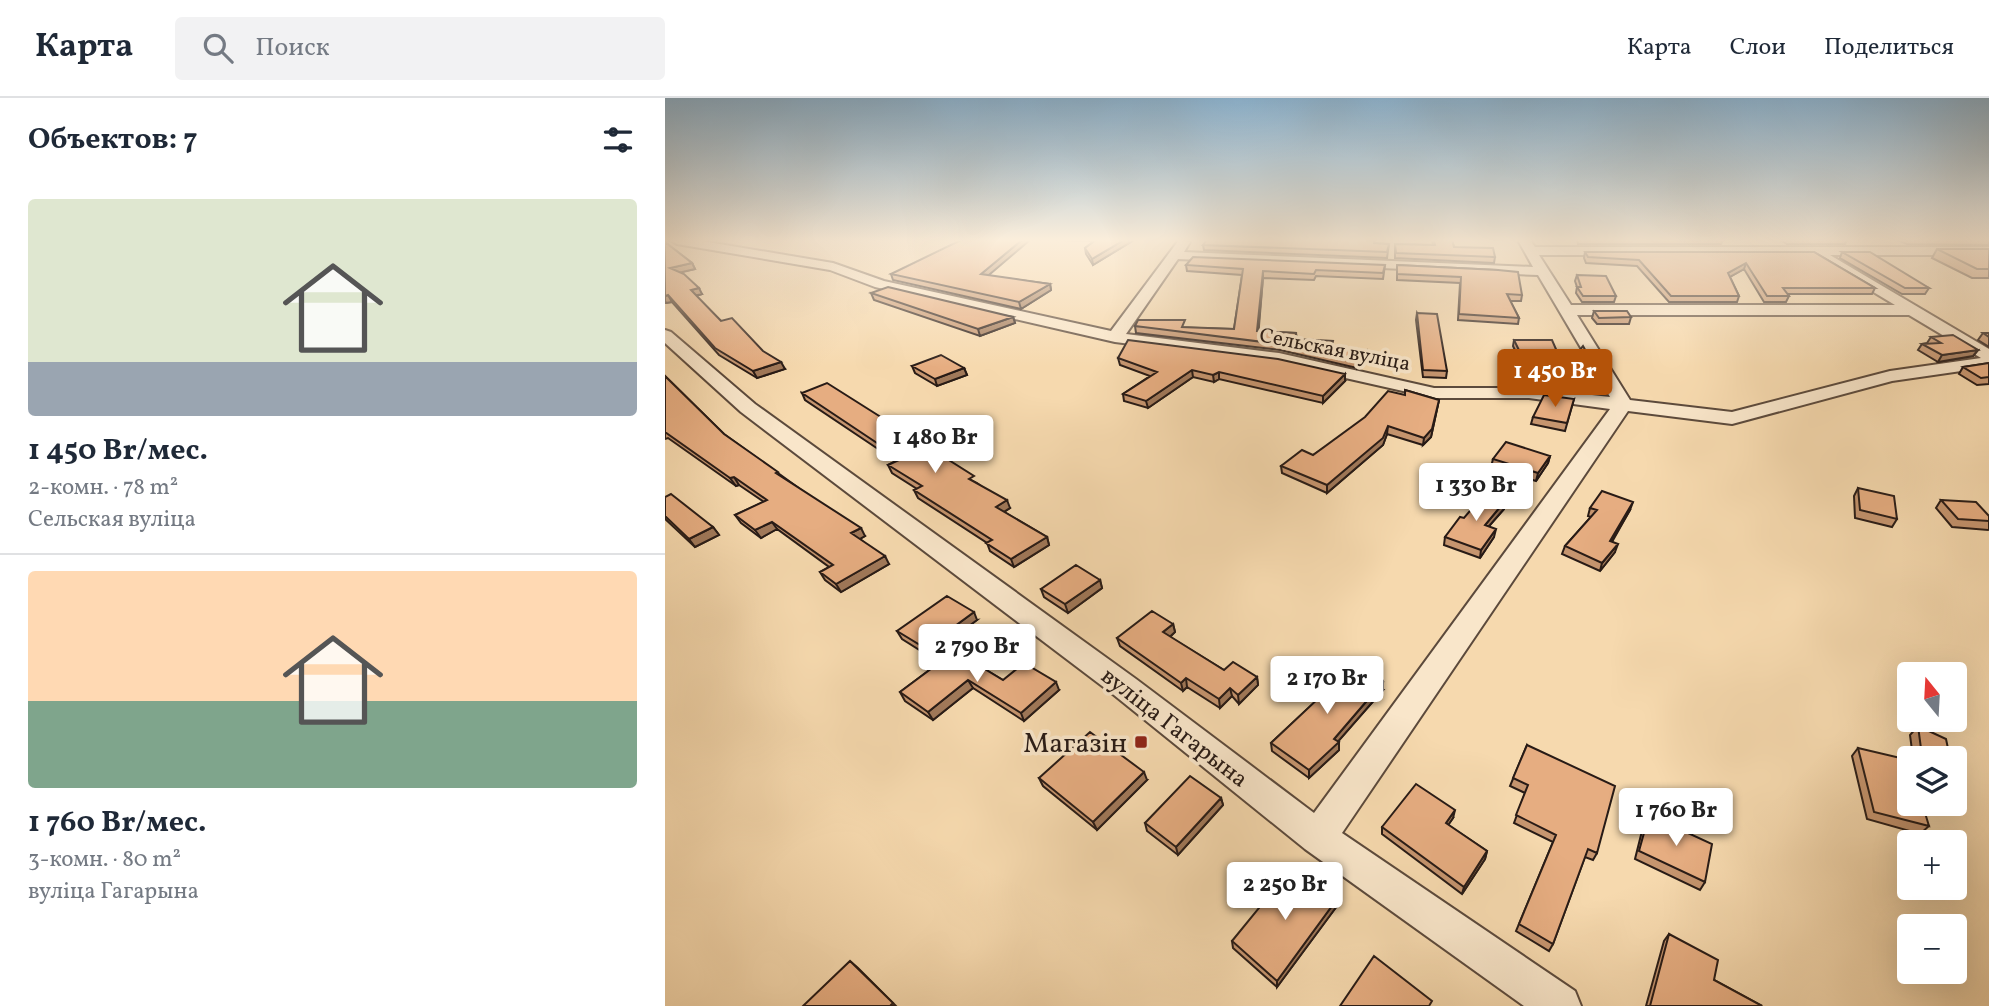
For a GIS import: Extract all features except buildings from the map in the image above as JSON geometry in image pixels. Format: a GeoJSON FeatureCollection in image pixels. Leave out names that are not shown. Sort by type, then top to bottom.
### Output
{"type":"FeatureCollection","features":[{"type":"Feature","properties":{"kind":"street","name":"Сельская вуліца"},"geometry":{"type":"LineString","coordinates":[[876,282],[1115,337],[1279,358],[1434,393],[1529,393],[1732,418],[1890,376],[1989,362]]}},
{"type":"Feature","properties":{"kind":"street"},"geometry":{"type":"LineString","coordinates":[[1115,337],[1155,282]]}},
{"type":"Feature","properties":{"kind":"street"},"geometry":{"type":"LineString","coordinates":[[1318,837],[1623,404],[1549,282]]}},
{"type":"Feature","properties":{"kind":"street"},"geometry":{"type":"LineString","coordinates":[[1867,282],[1989,356]]}},
{"type":"Feature","properties":{"kind":"street"},"geometry":{"type":"LineString","coordinates":[[1567,310],[1913,310]]}},
{"type":"Feature","properties":{"kind":"street","name":"вуліца Гагарына"},"geometry":{"type":"LineString","coordinates":[[665,335],[748,408],[1125,687],[1318,837],[1560,1006]]}},
{"type":"Feature","properties":{"kind":"place","name":"Магазін"},"geometry":{"type":"Point","coordinates":[1141,742]}}]}
